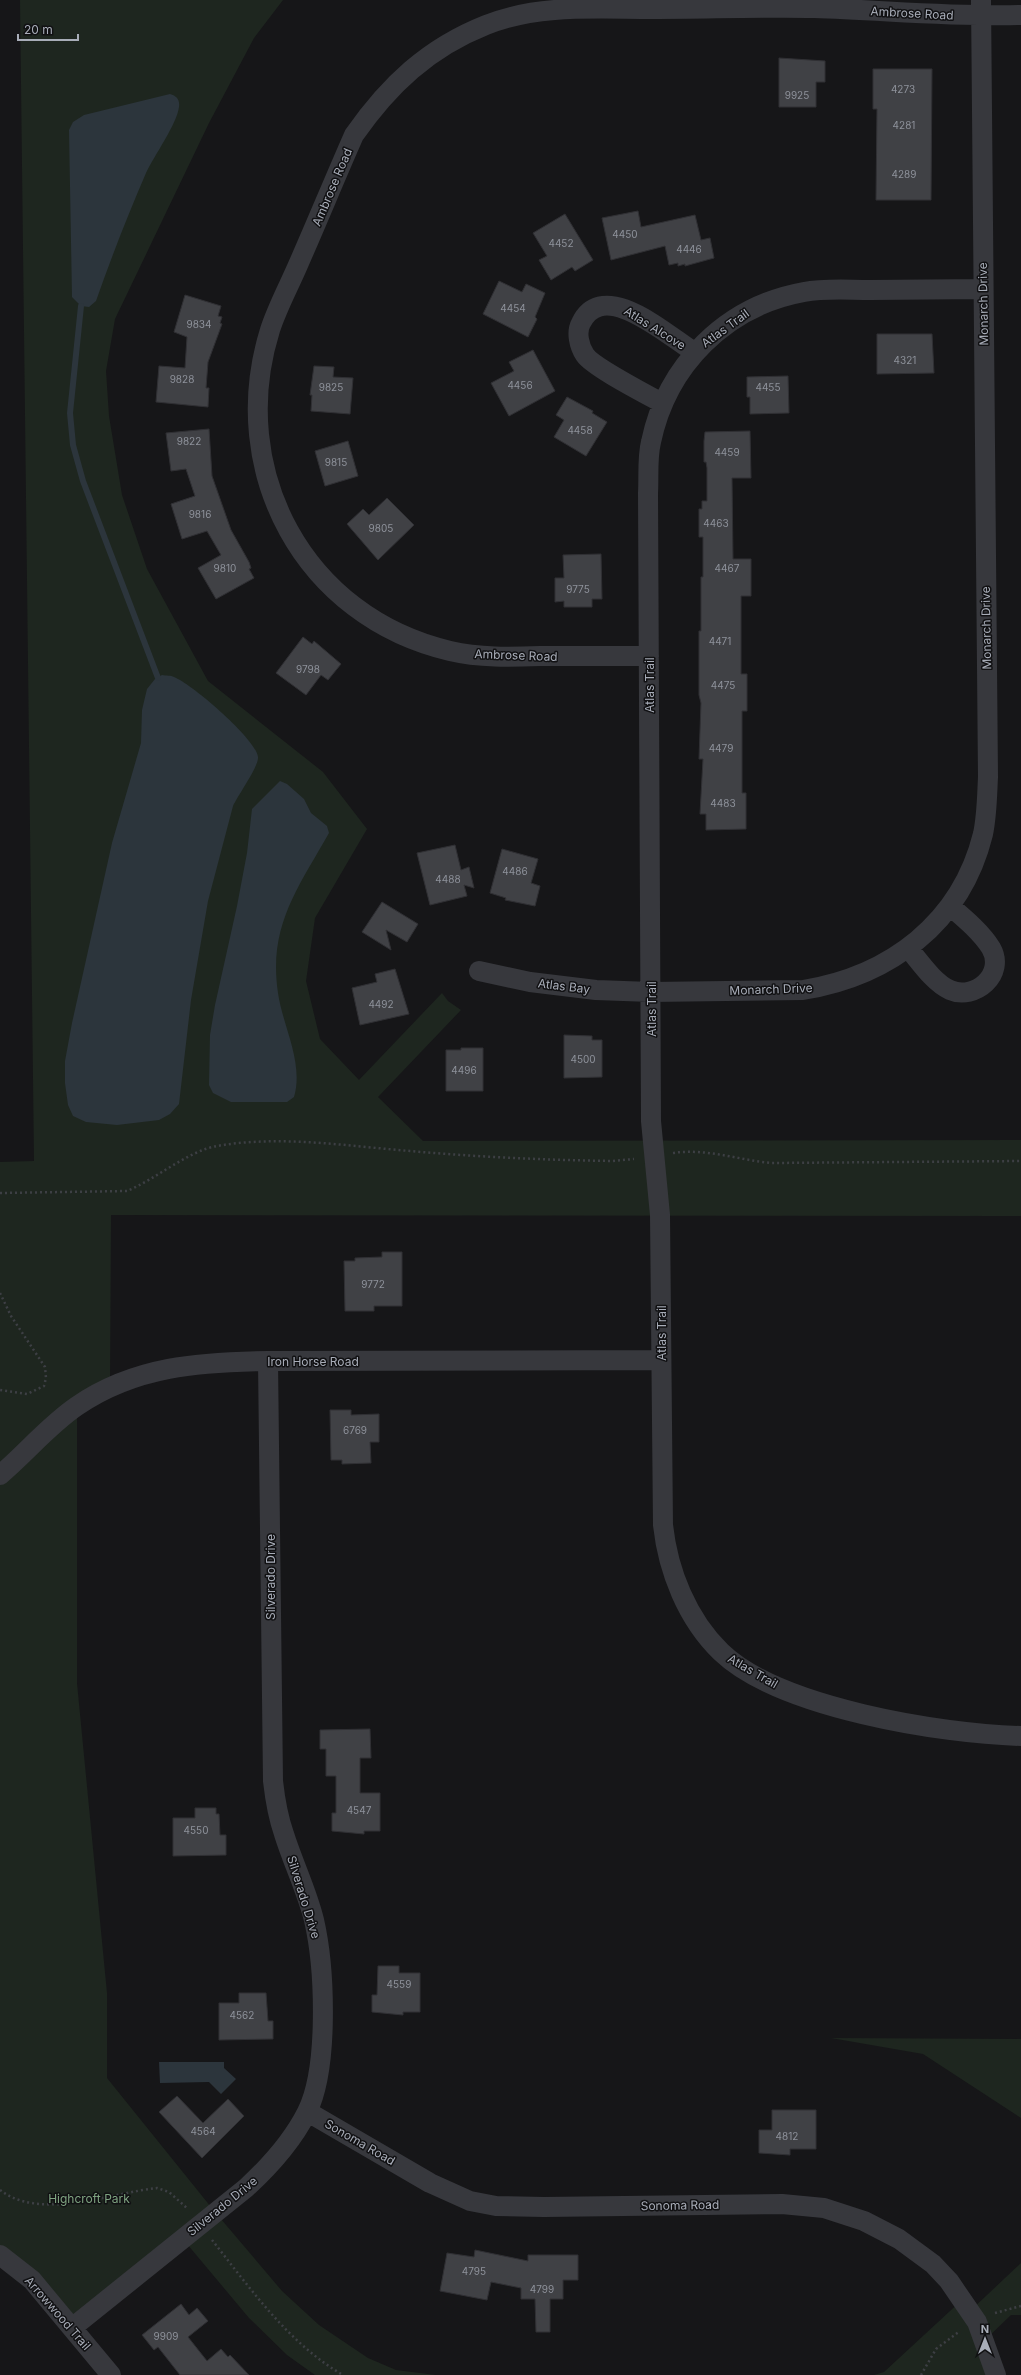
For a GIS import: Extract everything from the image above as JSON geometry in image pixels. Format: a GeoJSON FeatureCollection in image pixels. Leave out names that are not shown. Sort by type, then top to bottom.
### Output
{"type":"FeatureCollection","features":[{"type":"Feature","properties":{"kind":"street","name":"Ambrose Road"},"geometry":{"type":"LineString","coordinates":[[649,656],[486,657],[451,651],[414,641],[382,627],[331,588],[292,537],[278,508],[268,482],[259,426],[261,372],[271,329],[354,135],[372,109],[409,69],[457,38],[487,24],[514,16],[537,12],[615,5],[812,8],[981,8],[1021,15]]}},
{"type":"Feature","properties":{"kind":"street","name":"Monarch Drive"},"geometry":{"type":"LineString","coordinates":[[651,992],[803,990],[828,986],[877,968],[909,949],[950,906],[975,858],[983,834],[987,806],[981,8]]}},
{"type":"Feature","properties":{"kind":"street","name":"Atlas Trail"},"geometry":{"type":"LineString","coordinates":[[983,290],[830,290],[805,292],[781,297],[756,307],[731,321],[694,352],[662,403],[650,443],[649,459],[651,1121],[660,1215],[662,1506],[666,1549],[676,1580],[693,1616],[721,1652],[760,1678],[832,1705],[914,1724],[970,1733],[1021,1736]]}},
{"type":"Feature","properties":{"kind":"street","name":"Atlas Alcove"},"geometry":{"type":"LineString","coordinates":[[662,403],[585,355],[578,336],[579,326],[584,317],[592,308],[602,305],[626,308],[694,352]]}},
{"type":"Feature","properties":{"kind":"street"},"geometry":{"type":"LineString","coordinates":[[909,949],[934,977],[950,990],[970,992],[976,990],[987,981],[993,970],[994,963],[991,949],[950,906]]}},
{"type":"Feature","properties":{"kind":"street","name":"Atlas Bay"},"geometry":{"type":"LineString","coordinates":[[479,971],[554,986],[596,990],[651,992]]}},
{"type":"Feature","properties":{"kind":"street","name":"Iron Horse Road"},"geometry":{"type":"LineString","coordinates":[[0,1475],[77,1406],[110,1388],[141,1375],[179,1366],[215,1362],[268,1361],[661,1360]]}},
{"type":"Feature","properties":{"kind":"street","name":"Silverado Drive"},"geometry":{"type":"LineString","coordinates":[[72,2327],[256,2179],[283,2150],[308,2112],[316,2080],[321,2046],[323,1999],[322,1961],[314,1920],[277,1811],[273,1781],[268,1361]]}},
{"type":"Feature","properties":{"kind":"street","name":"Sonoma Road"},"geometry":{"type":"LineString","coordinates":[[308,2112],[430,2184],[470,2201],[496,2206],[544,2207],[782,2204],[824,2208],[864,2222],[899,2239],[933,2264],[949,2281],[977,2322],[996,2375]]}},
{"type":"Feature","properties":{"kind":"street","name":"Arrowwood Trail"},"geometry":{"type":"LineString","coordinates":[[0,2255],[32,2280],[111,2375]]}},
{"type":"Feature","properties":{"kind":"path"},"geometry":{"type":"LineString","coordinates":[[0,1193],[128,1190],[147,1182],[197,1152],[216,1146],[256,1143],[319,1142],[476,1157],[613,1161],[640,1158]]}},
{"type":"Feature","properties":{"kind":"path"},"geometry":{"type":"LineString","coordinates":[[680,1152],[706,1151],[741,1160],[772,1163],[1021,1161]]}},
{"type":"Feature","properties":{"kind":"path"},"geometry":{"type":"LineString","coordinates":[[0,1293],[14,1322],[45,1367],[46,1378],[44,1386],[27,1394],[15,1394],[0,1390]]}},
{"type":"Feature","properties":{"kind":"path"},"geometry":{"type":"LineString","coordinates":[[0,2190],[9,2196],[29,2203],[54,2205],[157,2188],[169,2192],[185,2205]]}},
{"type":"Feature","properties":{"kind":"path"},"geometry":{"type":"LineString","coordinates":[[209,2237],[263,2304],[302,2343],[332,2368],[344,2375]]}},
{"type":"Feature","properties":{"kind":"green space","name":"Highcroft Park"},"geometry":{"type":"Polygon","coordinates":[[[20,0],[283,0],[254,38],[209,123],[115,319],[106,371],[109,416],[122,495],[147,569],[208,681],[323,772],[367,829],[315,918],[306,981],[320,1039],[359,1080],[442,993],[448,1001],[461,1010],[378,1097],[423,1141],[1021,1140],[1021,1216],[111,1215],[110,1388],[77,1406],[77,1683],[107,1993],[107,2078],[215,2212],[282,2291],[319,2325],[368,2358],[396,2370],[436,2375],[315,2375],[287,2355],[249,2318],[182,2238],[73,2327],[0,2255],[0,1162],[34,1161],[20,0]]]}},
{"type":"Feature","properties":{"kind":"green space"},"geometry":{"type":"Polygon","coordinates":[[[831,2038],[1021,2039],[1021,2118],[923,2054],[831,2038]]]}},
{"type":"Feature","properties":{"kind":"green space"},"geometry":{"type":"Polygon","coordinates":[[[1021,2263],[1021,2315],[1011,2315],[985,2340],[996,2375],[874,2375],[884,2372],[963,2299],[970,2311],[1021,2263]]]}},
{"type":"Feature","properties":{"kind":"shaded area"},"geometry":{"type":"Polygon","coordinates":[[[170,94],[176,97],[179,102],[179,107],[174,122],[146,173],[96,301],[89,307],[81,306],[72,297],[69,130],[73,122],[84,115],[170,94]]]}},
{"type":"Feature","properties":{"kind":"shaded area"},"geometry":{"type":"Polygon","coordinates":[[[162,675],[173,676],[208,701],[247,738],[255,749],[258,757],[252,774],[233,806],[208,901],[191,1000],[179,1104],[170,1114],[159,1120],[117,1125],[86,1122],[73,1116],[68,1105],[65,1083],[65,1061],[112,843],[141,743],[142,710],[147,689],[155,679],[162,675]]]}},
{"type":"Feature","properties":{"kind":"shaded area"},"geometry":{"type":"Polygon","coordinates":[[[280,781],[287,784],[304,799],[311,813],[327,826],[329,833],[288,908],[277,947],[276,969],[278,993],[295,1058],[296,1084],[294,1097],[287,1102],[231,1102],[213,1093],[209,1085],[210,1035],[247,853],[252,809],[280,781]]]}},
{"type":"Feature","properties":{"kind":"shaded area"},"geometry":{"type":"Polygon","coordinates":[[[159,2062],[224,2062],[224,2068],[236,2079],[221,2094],[209,2082],[160,2083],[159,2062]]]}},
{"type":"Feature","properties":{"kind":"building"},"geometry":{"type":"Polygon","coordinates":[[[779,58],[825,61],[825,82],[816,82],[816,107],[779,107],[779,58]]]}},
{"type":"Feature","properties":{"kind":"building"},"geometry":{"type":"Polygon","coordinates":[[[873,69],[932,69],[931,200],[876,200],[877,109],[873,109],[873,69]]]}},
{"type":"Feature","properties":{"kind":"building"},"geometry":{"type":"Polygon","coordinates":[[[638,211],[641,227],[695,215],[701,240],[710,238],[714,258],[685,266],[685,264],[678,266],[678,263],[669,265],[665,246],[611,260],[602,218],[638,211]]]}},
{"type":"Feature","properties":{"kind":"building"},"geometry":{"type":"Polygon","coordinates":[[[565,214],[593,260],[575,271],[572,267],[551,280],[539,260],[547,256],[533,233],[565,214]]]}},
{"type":"Feature","properties":{"kind":"building"},"geometry":{"type":"Polygon","coordinates":[[[499,281],[522,292],[526,284],[545,293],[535,317],[537,319],[528,337],[483,314],[499,281]]]}},
{"type":"Feature","properties":{"kind":"building"},"geometry":{"type":"Polygon","coordinates":[[[185,295],[221,306],[218,316],[222,317],[220,323],[222,324],[208,362],[206,388],[209,388],[208,407],[156,402],[159,366],[185,368],[187,337],[174,332],[185,295]]]}},
{"type":"Feature","properties":{"kind":"building"},"geometry":{"type":"Polygon","coordinates":[[[877,334],[932,334],[934,373],[877,374],[877,334]]]}},
{"type":"Feature","properties":{"kind":"building"},"geometry":{"type":"Polygon","coordinates":[[[533,350],[555,391],[509,416],[491,383],[514,371],[509,362],[533,350]]]}},
{"type":"Feature","properties":{"kind":"building"},"geometry":{"type":"Polygon","coordinates":[[[314,366],[334,367],[333,377],[353,378],[350,414],[311,411],[312,395],[310,395],[314,366]]]}},
{"type":"Feature","properties":{"kind":"building"},"geometry":{"type":"Polygon","coordinates":[[[788,376],[789,413],[750,414],[750,397],[747,397],[747,377],[788,376]]]}},
{"type":"Feature","properties":{"kind":"building"},"geometry":{"type":"Polygon","coordinates":[[[567,397],[593,411],[592,413],[607,422],[586,456],[554,437],[564,420],[556,415],[567,397]]]}},
{"type":"Feature","properties":{"kind":"building"},"geometry":{"type":"Polygon","coordinates":[[[209,429],[212,476],[231,530],[249,562],[251,568],[249,569],[254,578],[216,599],[198,568],[221,555],[207,531],[182,539],[171,504],[195,496],[186,469],[171,471],[166,433],[209,429]]]}},
{"type":"Feature","properties":{"kind":"building"},"geometry":{"type":"Polygon","coordinates":[[[750,431],[751,478],[732,478],[733,559],[751,559],[751,596],[741,596],[741,674],[747,674],[747,711],[742,711],[742,793],[746,793],[746,829],[706,830],[706,814],[700,814],[703,759],[699,759],[701,703],[699,695],[699,631],[701,631],[703,537],[699,537],[699,509],[702,509],[702,501],[707,501],[707,468],[706,462],[704,462],[704,441],[705,432],[750,431]]]}},
{"type":"Feature","properties":{"kind":"building"},"geometry":{"type":"Polygon","coordinates":[[[348,441],[358,476],[325,486],[315,451],[348,441]]]}},
{"type":"Feature","properties":{"kind":"building"},"geometry":{"type":"Polygon","coordinates":[[[387,498],[414,525],[378,560],[347,524],[363,509],[369,515],[387,498]]]}},
{"type":"Feature","properties":{"kind":"building"},"geometry":{"type":"Polygon","coordinates":[[[601,554],[602,599],[592,599],[592,607],[564,607],[564,601],[555,602],[555,578],[564,578],[563,555],[601,554]]]}},
{"type":"Feature","properties":{"kind":"building"},"geometry":{"type":"Polygon","coordinates":[[[303,637],[312,644],[314,641],[341,664],[328,680],[321,675],[306,695],[276,673],[303,637]]]}},
{"type":"Feature","properties":{"kind":"building"},"geometry":{"type":"Polygon","coordinates":[[[455,845],[461,870],[469,867],[474,888],[464,885],[467,896],[430,905],[417,853],[455,845]]]}},
{"type":"Feature","properties":{"kind":"building"},"geometry":{"type":"Polygon","coordinates":[[[502,849],[538,859],[531,883],[540,886],[535,906],[505,900],[506,898],[490,893],[502,849]]]}},
{"type":"Feature","properties":{"kind":"building"},"geometry":{"type":"Polygon","coordinates":[[[382,902],[418,924],[407,942],[386,930],[391,950],[362,932],[382,902]]]}},
{"type":"Feature","properties":{"kind":"building"},"geometry":{"type":"Polygon","coordinates":[[[395,969],[409,1014],[360,1025],[352,988],[377,982],[375,974],[395,969]]]}},
{"type":"Feature","properties":{"kind":"building"},"geometry":{"type":"Polygon","coordinates":[[[564,1035],[592,1036],[592,1040],[602,1040],[602,1077],[564,1078],[564,1035]]]}},
{"type":"Feature","properties":{"kind":"building"},"geometry":{"type":"Polygon","coordinates":[[[461,1048],[483,1048],[483,1091],[446,1091],[446,1050],[461,1050],[461,1048]]]}},
{"type":"Feature","properties":{"kind":"building"},"geometry":{"type":"Polygon","coordinates":[[[382,1252],[402,1252],[402,1306],[374,1306],[374,1311],[345,1311],[344,1261],[355,1261],[355,1258],[382,1257],[382,1252]]]}},
{"type":"Feature","properties":{"kind":"building"},"geometry":{"type":"Polygon","coordinates":[[[330,1410],[351,1410],[351,1415],[379,1414],[379,1442],[370,1442],[371,1463],[342,1464],[342,1460],[331,1460],[330,1410]]]}},
{"type":"Feature","properties":{"kind":"building"},"geometry":{"type":"Polygon","coordinates":[[[370,1729],[371,1758],[360,1758],[360,1793],[380,1793],[380,1831],[364,1831],[364,1834],[332,1831],[332,1813],[336,1813],[336,1776],[326,1776],[326,1749],[320,1749],[320,1730],[370,1729]]]}},
{"type":"Feature","properties":{"kind":"building"},"geometry":{"type":"Polygon","coordinates":[[[195,1808],[216,1808],[216,1814],[219,1814],[220,1835],[226,1835],[226,1855],[173,1856],[173,1818],[195,1818],[195,1808]]]}},
{"type":"Feature","properties":{"kind":"building"},"geometry":{"type":"Polygon","coordinates":[[[378,1966],[399,1966],[399,1973],[420,1973],[420,2012],[403,2012],[403,2015],[372,2012],[372,1995],[377,1995],[378,1966]]]}},
{"type":"Feature","properties":{"kind":"building"},"geometry":{"type":"Polygon","coordinates":[[[239,1993],[266,1993],[268,2021],[273,2021],[273,2039],[219,2040],[219,2003],[239,2003],[239,1993]]]}},
{"type":"Feature","properties":{"kind":"building"},"geometry":{"type":"Polygon","coordinates":[[[177,2096],[203,2123],[228,2099],[244,2116],[202,2158],[159,2112],[177,2096]]]}},
{"type":"Feature","properties":{"kind":"building"},"geometry":{"type":"Polygon","coordinates":[[[772,2110],[816,2110],[816,2149],[790,2149],[790,2155],[759,2153],[759,2130],[772,2130],[772,2110]]]}},
{"type":"Feature","properties":{"kind":"building"},"geometry":{"type":"Polygon","coordinates":[[[475,2250],[528,2261],[528,2255],[578,2255],[578,2280],[563,2280],[563,2299],[550,2299],[550,2332],[536,2332],[535,2299],[521,2299],[521,2288],[491,2282],[487,2300],[440,2291],[447,2253],[474,2257],[475,2250]]]}},
{"type":"Feature","properties":{"kind":"building"},"geometry":{"type":"Polygon","coordinates":[[[181,2304],[189,2315],[197,2308],[208,2321],[188,2337],[207,2361],[221,2349],[228,2357],[230,2355],[249,2375],[180,2375],[158,2347],[154,2350],[142,2335],[181,2304]]]}},
{"type":"Feature","properties":{"kind":"waterway"},"geometry":{"type":"LineString","coordinates":[[81,306],[70,413],[73,445],[83,481],[158,678]]}}]}
